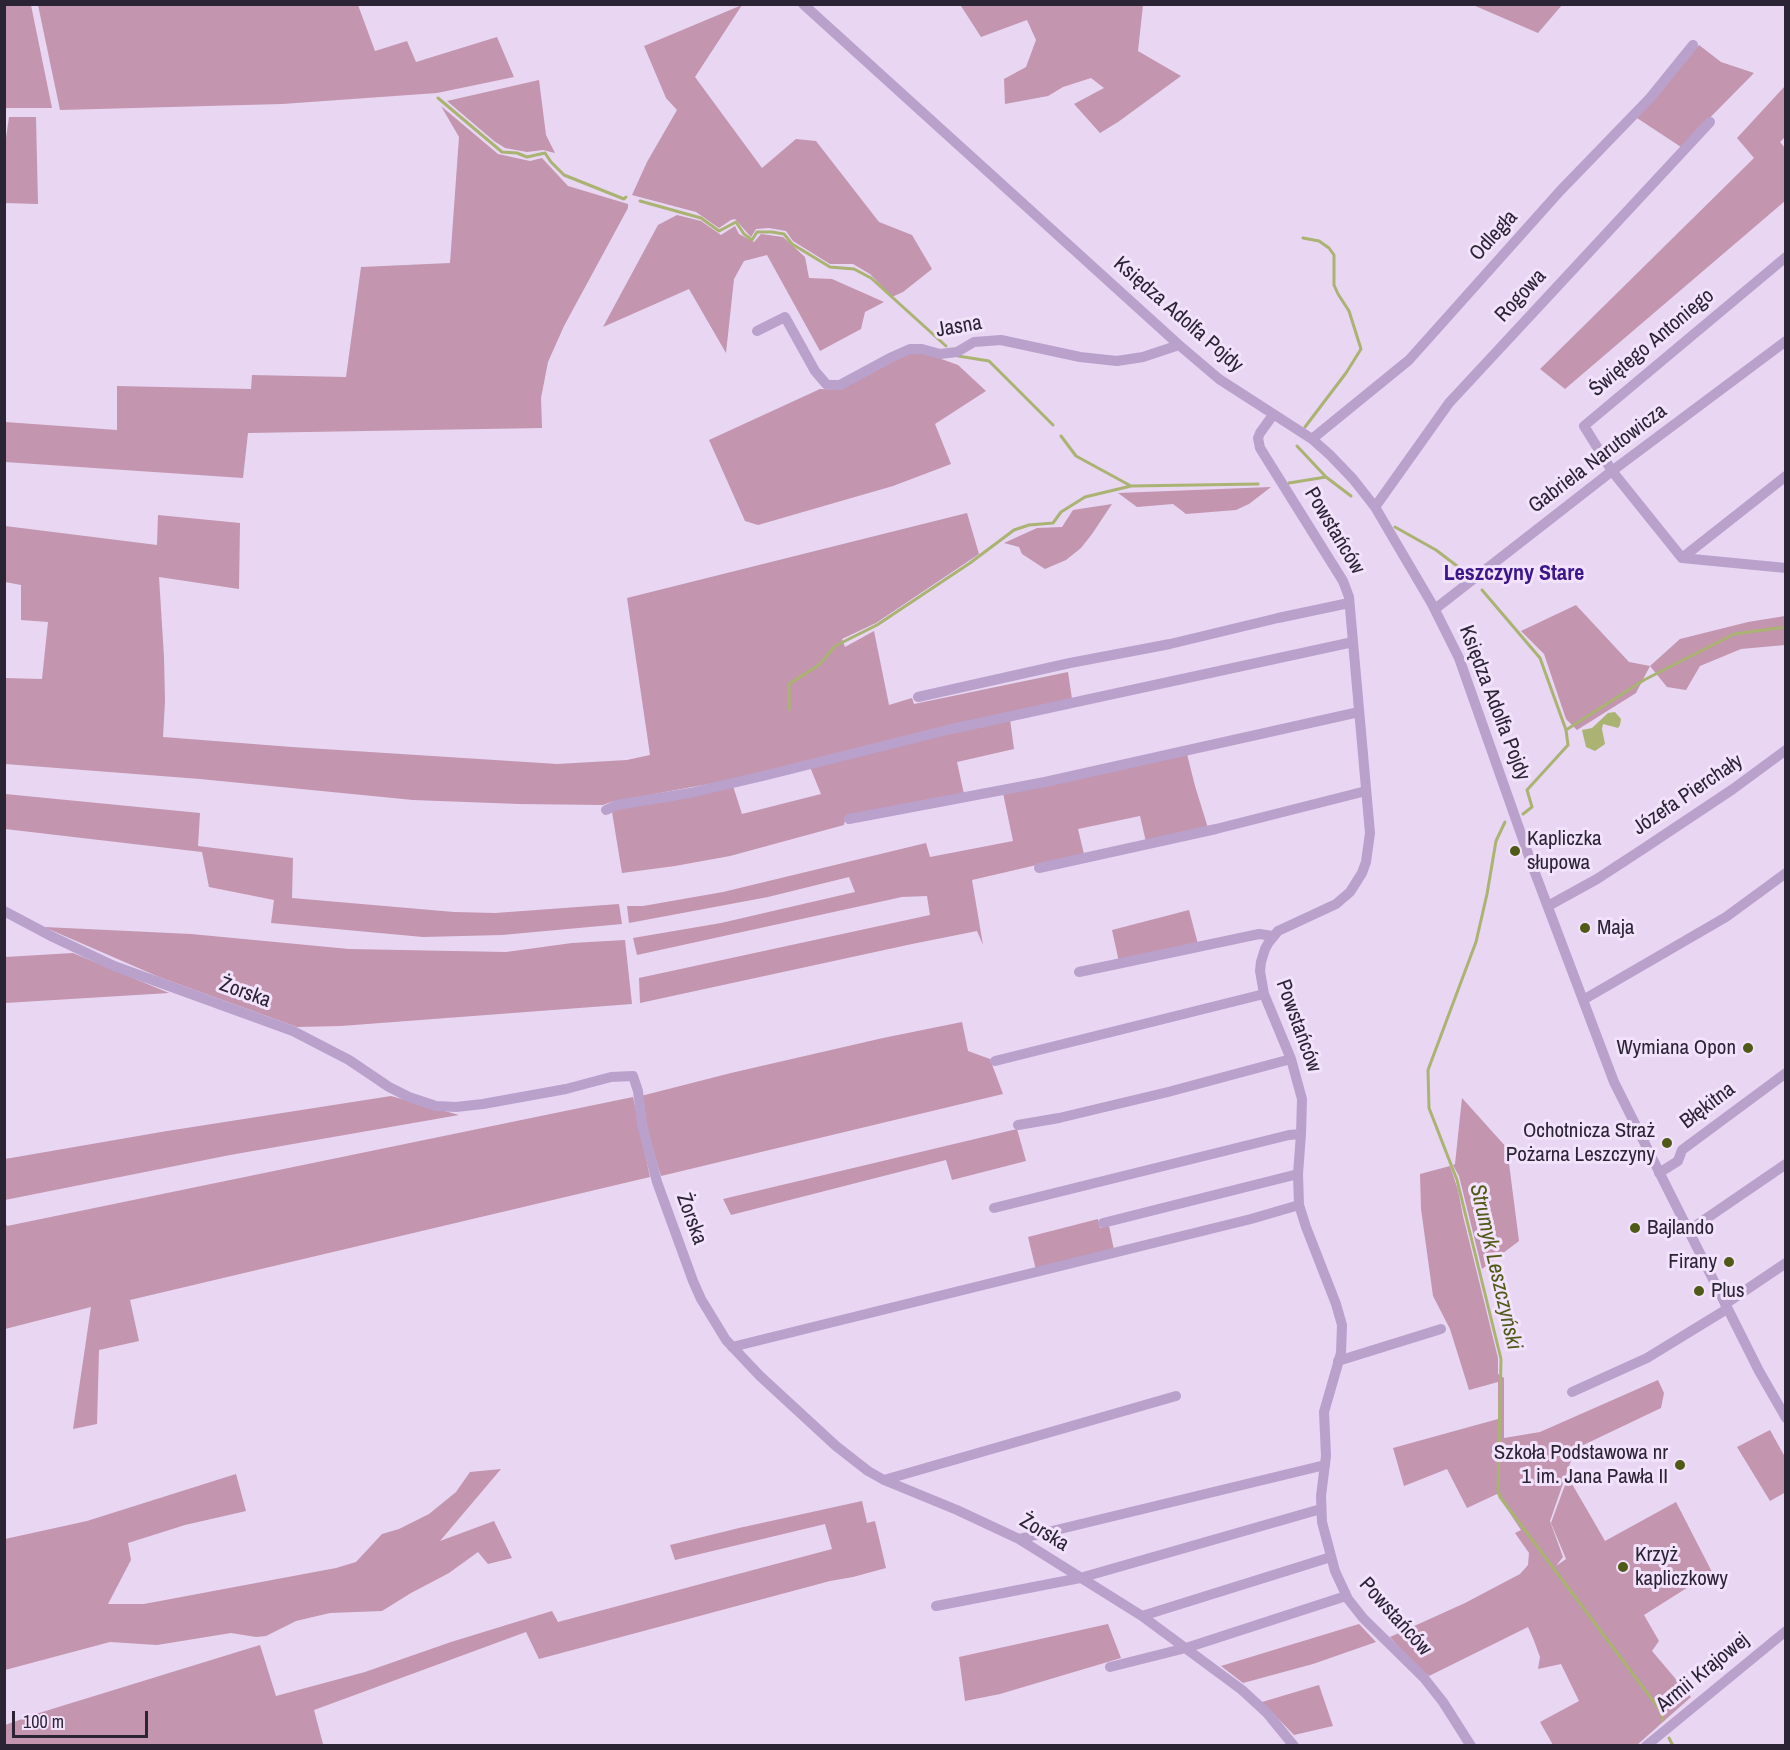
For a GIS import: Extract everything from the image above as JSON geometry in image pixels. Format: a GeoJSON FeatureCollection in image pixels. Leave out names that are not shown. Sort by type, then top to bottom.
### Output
{"type":"FeatureCollection","features":[{"type":"Feature","properties":{"kind":"street","name":"Księdza Adolfa Pojdy"},"geometry":{"type":"LineString","coordinates":[[803,4],[1179,345],[1219,379],[1312,440],[1330,455],[1375,507],[1435,609],[1459,658],[1532,866],[1614,1082],[1759,1371],[1785,1418]]}},
{"type":"Feature","properties":{"kind":"street","name":"Odległa"},"geometry":{"type":"LineString","coordinates":[[1312,440],[1409,360],[1560,191],[1650,98],[1693,45]]}},
{"type":"Feature","properties":{"kind":"street","name":"Rogowa"},"geometry":{"type":"LineString","coordinates":[[1375,507],[1455,396],[1710,122]]}},
{"type":"Feature","properties":{"kind":"street","name":"Świętego Antoniego"},"geometry":{"type":"LineString","coordinates":[[1612,471],[1584,426],[1785,256]]}},
{"type":"Feature","properties":{"kind":"street","name":"Jasna"},"geometry":{"type":"LineString","coordinates":[[757,331],[785,317],[815,371],[827,384],[840,385],[910,349],[922,349],[940,354],[957,351],[974,342],[1001,340],[1080,357],[1117,361],[1143,357],[1179,345]]}},
{"type":"Feature","properties":{"kind":"street","name":"Gabriela Narutowicza"},"geometry":{"type":"LineString","coordinates":[[1435,609],[1612,471],[1785,341]]}},
{"type":"Feature","properties":{"kind":"street","name":"Powstańców"},"geometry":{"type":"LineString","coordinates":[[1273,415],[1258,438],[1260,448],[1347,591],[1369,845],[1366,862],[1350,892],[1336,904],[1283,928],[1269,942],[1261,962],[1260,979],[1264,994],[1291,1059],[1302,1099],[1302,1134],[1298,1174],[1299,1205],[1340,1315],[1343,1335],[1324,1412],[1325,1466],[1321,1509],[1331,1557],[1346,1596],[1363,1618],[1424,1678],[1443,1702],[1471,1746]]}},
{"type":"Feature","properties":{"kind":"street"},"geometry":{"type":"LineString","coordinates":[[1612,471],[1682,558],[1785,568]]}},
{"type":"Feature","properties":{"kind":"street"},"geometry":{"type":"LineString","coordinates":[[1682,558],[1785,476]]}},
{"type":"Feature","properties":{"kind":"street"},"geometry":{"type":"LineString","coordinates":[[918,697],[1070,663],[1170,644],[1349,603]]}},
{"type":"Feature","properties":{"kind":"street"},"geometry":{"type":"LineString","coordinates":[[606,810],[617,805],[690,793],[767,775],[947,730],[1353,642]]}},
{"type":"Feature","properties":{"kind":"street"},"geometry":{"type":"LineString","coordinates":[[849,819],[1055,780],[1359,712]]}},
{"type":"Feature","properties":{"kind":"street","name":"Józefa Pierchały"},"geometry":{"type":"LineString","coordinates":[[1548,906],[1597,879],[1643,849],[1733,789],[1785,750]]}},
{"type":"Feature","properties":{"kind":"street"},"geometry":{"type":"LineString","coordinates":[[1039,868],[1216,829],[1366,791]]}},
{"type":"Feature","properties":{"kind":"street"},"geometry":{"type":"LineString","coordinates":[[1583,1000],[1726,917],[1785,873]]}},
{"type":"Feature","properties":{"kind":"street","name":"Żorska"},"geometry":{"type":"LineString","coordinates":[[4,910],[53,938],[114,966],[293,1031],[349,1060],[389,1087],[436,1106],[456,1107],[483,1104],[566,1089],[611,1077],[633,1076],[638,1091],[642,1124],[657,1182],[700,1299],[726,1340],[760,1376],[836,1446],[868,1471],[1019,1539],[1142,1616],[1242,1690],[1267,1713],[1294,1746]]}},
{"type":"Feature","properties":{"kind":"street"},"geometry":{"type":"LineString","coordinates":[[1079,972],[1259,934],[1273,936]]}},
{"type":"Feature","properties":{"kind":"street"},"geometry":{"type":"LineString","coordinates":[[995,1061],[1264,994]]}},
{"type":"Feature","properties":{"kind":"street"},"geometry":{"type":"LineString","coordinates":[[1018,1125],[1059,1118],[1168,1092],[1291,1059]]}},
{"type":"Feature","properties":{"kind":"street","name":"Błękitna"},"geometry":{"type":"LineString","coordinates":[[1659,1173],[1678,1161],[1682,1150],[1785,1073]]}},
{"type":"Feature","properties":{"kind":"street"},"geometry":{"type":"LineString","coordinates":[[994,1208],[1289,1135],[1302,1134]]}},
{"type":"Feature","properties":{"kind":"street"},"geometry":{"type":"LineString","coordinates":[[1688,1231],[1785,1164]]}},
{"type":"Feature","properties":{"kind":"street"},"geometry":{"type":"LineString","coordinates":[[1103,1223],[1298,1174]]}},
{"type":"Feature","properties":{"kind":"street"},"geometry":{"type":"LineString","coordinates":[[732,1347],[1299,1205]]}},
{"type":"Feature","properties":{"kind":"street"},"geometry":{"type":"LineString","coordinates":[[1572,1392],[1647,1358],[1726,1306],[1785,1263]]}},
{"type":"Feature","properties":{"kind":"street"},"geometry":{"type":"LineString","coordinates":[[1338,1361],[1441,1329]]}},
{"type":"Feature","properties":{"kind":"street"},"geometry":{"type":"LineString","coordinates":[[884,1480],[1176,1396]]}},
{"type":"Feature","properties":{"kind":"street"},"geometry":{"type":"LineString","coordinates":[[1019,1539],[1325,1466]]}},
{"type":"Feature","properties":{"kind":"street"},"geometry":{"type":"LineString","coordinates":[[936,1606],[1080,1578],[1321,1509]]}},
{"type":"Feature","properties":{"kind":"street"},"geometry":{"type":"LineString","coordinates":[[1142,1616],[1331,1557]]}},
{"type":"Feature","properties":{"kind":"street"},"geometry":{"type":"LineString","coordinates":[[1110,1667],[1186,1648],[1346,1596]]}},
{"type":"Feature","properties":{"kind":"street","name":"Armii Krajowej"},"geometry":{"type":"LineString","coordinates":[[1646,1746],[1785,1631]]}},
{"type":"Feature","properties":{"kind":"shaded area"},"geometry":{"type":"Polygon","coordinates":[[[5,4],[31,5],[52,108],[5,108],[5,4]]]}},
{"type":"Feature","properties":{"kind":"shaded area"},"geometry":{"type":"Polygon","coordinates":[[[963,4],[1143,5],[1138,51],[1181,76],[1100,133],[1074,104],[1104,88],[1091,78],[1063,87],[1048,96],[1005,104],[1004,79],[1026,67],[1036,40],[1027,20],[981,37],[961,6],[963,4]]]}},
{"type":"Feature","properties":{"kind":"shaded area"},"geometry":{"type":"Polygon","coordinates":[[[38,5],[358,5],[375,51],[407,41],[416,62],[497,37],[514,77],[437,93],[282,104],[60,110],[38,5]]]}},
{"type":"Feature","properties":{"kind":"shaded area"},"geometry":{"type":"Polygon","coordinates":[[[742,5],[695,77],[762,168],[796,139],[816,141],[879,222],[912,235],[932,269],[903,292],[892,297],[870,274],[853,264],[830,264],[793,241],[786,231],[769,228],[756,229],[751,237],[735,219],[719,228],[696,212],[632,195],[647,162],[677,110],[666,98],[644,46],[742,5]]]}},
{"type":"Feature","properties":{"kind":"shaded area"},"geometry":{"type":"Polygon","coordinates":[[[1473,5],[1562,5],[1538,33],[1473,5]]]}},
{"type":"Feature","properties":{"kind":"shaded area"},"geometry":{"type":"Polygon","coordinates":[[[1699,45],[1721,62],[1754,73],[1681,147],[1637,118],[1699,45]]]}},
{"type":"Feature","properties":{"kind":"shaded area"},"geometry":{"type":"Polygon","coordinates":[[[539,80],[546,135],[555,153],[505,148],[447,101],[539,80]]]}},
{"type":"Feature","properties":{"kind":"shaded area"},"geometry":{"type":"Polygon","coordinates":[[[1785,86],[1785,137],[1780,142],[1785,148],[1785,201],[1565,389],[1540,369],[1754,158],[1737,138],[1785,86]]]}},
{"type":"Feature","properties":{"kind":"shaded area"},"geometry":{"type":"Polygon","coordinates":[[[441,106],[498,154],[530,161],[542,158],[568,186],[628,204],[628,208],[564,326],[548,362],[541,398],[542,428],[248,433],[243,478],[5,462],[5,422],[117,430],[117,386],[251,389],[252,375],[346,377],[361,267],[450,263],[459,137],[441,106]]]}},
{"type":"Feature","properties":{"kind":"shaded area"},"geometry":{"type":"Polygon","coordinates":[[[9,117],[36,117],[38,204],[5,203],[5,145],[9,117]]]}},
{"type":"Feature","properties":{"kind":"shaded area"},"geometry":{"type":"Polygon","coordinates":[[[677,215],[701,221],[721,235],[735,226],[739,234],[754,242],[761,234],[783,237],[805,257],[809,278],[832,279],[884,302],[865,312],[861,329],[820,351],[767,255],[744,261],[734,279],[726,353],[689,289],[603,327],[658,225],[677,215]]]}},
{"type":"Feature","properties":{"kind":"shaded area"},"geometry":{"type":"Polygon","coordinates":[[[909,352],[922,352],[958,365],[986,391],[935,424],[951,464],[893,486],[758,525],[745,521],[709,440],[820,389],[838,390],[909,352]]]}},
{"type":"Feature","properties":{"kind":"shaded area"},"geometry":{"type":"Polygon","coordinates":[[[1271,487],[1249,504],[1236,510],[1186,514],[1173,504],[1137,507],[1118,493],[1271,487]]]}},
{"type":"Feature","properties":{"kind":"shaded area"},"geometry":{"type":"Polygon","coordinates":[[[1112,504],[1081,548],[1066,560],[1045,569],[1022,554],[1019,547],[1004,543],[1037,528],[1062,527],[1073,510],[1112,504]]]}},
{"type":"Feature","properties":{"kind":"shaded area"},"geometry":{"type":"Polygon","coordinates":[[[967,513],[979,554],[876,623],[842,639],[845,647],[874,631],[889,705],[912,698],[914,704],[1068,672],[1072,699],[730,780],[603,805],[413,800],[200,779],[5,764],[4,678],[42,679],[48,622],[21,620],[21,585],[5,582],[5,526],[157,545],[158,515],[240,523],[239,589],[159,577],[164,657],[163,737],[557,764],[627,760],[650,755],[627,598],[967,513]]]}},
{"type":"Feature","properties":{"kind":"shaded area"},"geometry":{"type":"Polygon","coordinates":[[[1576,605],[1629,662],[1650,666],[1636,693],[1577,730],[1566,719],[1544,654],[1521,631],[1576,605]]]}},
{"type":"Feature","properties":{"kind":"shaded area"},"geometry":{"type":"Polygon","coordinates":[[[1785,616],[1785,645],[1741,649],[1700,666],[1686,690],[1667,687],[1650,666],[1680,639],[1748,622],[1785,616]]]}},
{"type":"Feature","properties":{"kind":"shaded area"},"geometry":{"type":"Polygon","coordinates":[[[1615,712],[1621,719],[1620,725],[1618,728],[1603,724],[1605,744],[1595,751],[1586,747],[1582,730],[1592,728],[1608,713],[1615,712]]]}},
{"type":"Feature","properties":{"kind":"shaded area"},"geometry":{"type":"Polygon","coordinates":[[[1010,719],[1014,749],[957,762],[964,794],[846,815],[844,825],[730,856],[622,873],[612,812],[616,809],[733,786],[742,814],[821,794],[810,767],[1010,719]]]}},
{"type":"Feature","properties":{"kind":"shaded area"},"geometry":{"type":"Polygon","coordinates":[[[1187,754],[1208,828],[1146,842],[1140,816],[1078,829],[1084,854],[972,880],[983,945],[977,931],[640,1003],[639,978],[930,915],[927,896],[902,897],[637,955],[633,938],[721,923],[855,892],[849,877],[768,897],[629,923],[627,906],[643,906],[723,892],[926,843],[930,857],[1013,841],[1003,793],[1187,754]]]}},
{"type":"Feature","properties":{"kind":"shaded area"},"geometry":{"type":"Polygon","coordinates":[[[5,794],[200,813],[198,846],[293,858],[292,898],[454,912],[495,913],[619,904],[622,924],[502,935],[423,937],[271,923],[274,900],[209,887],[202,852],[5,829],[5,794]]]}},
{"type":"Feature","properties":{"kind":"shaded area"},"geometry":{"type":"Polygon","coordinates":[[[1189,910],[1198,944],[1119,962],[1112,930],[1189,910]]]}},
{"type":"Feature","properties":{"kind":"shaded area"},"geometry":{"type":"Polygon","coordinates":[[[44,927],[191,934],[349,949],[506,952],[572,943],[625,940],[632,1004],[341,1026],[297,1027],[159,977],[44,927]]]}},
{"type":"Feature","properties":{"kind":"shaded area"},"geometry":{"type":"Polygon","coordinates":[[[73,953],[169,993],[5,1003],[5,957],[73,953]]]}},
{"type":"Feature","properties":{"kind":"shaded area"},"geometry":{"type":"Polygon","coordinates":[[[962,1022],[968,1051],[990,1059],[1003,1094],[661,1176],[650,1140],[641,1096],[731,1073],[962,1022]]]}},
{"type":"Feature","properties":{"kind":"shaded area"},"geometry":{"type":"Polygon","coordinates":[[[391,1096],[459,1115],[230,1155],[5,1200],[5,1159],[391,1096]]]}},
{"type":"Feature","properties":{"kind":"shaded area"},"geometry":{"type":"Polygon","coordinates":[[[633,1097],[650,1177],[130,1300],[139,1341],[99,1350],[97,1424],[73,1429],[91,1307],[5,1329],[4,1220],[7,1226],[633,1097]]]}},
{"type":"Feature","properties":{"kind":"shaded area"},"geometry":{"type":"Polygon","coordinates":[[[1462,1098],[1507,1148],[1519,1241],[1482,1269],[1459,1176],[1453,1165],[1455,1164],[1462,1098]]]}},
{"type":"Feature","properties":{"kind":"shaded area"},"geometry":{"type":"Polygon","coordinates":[[[1017,1129],[1026,1161],[952,1180],[946,1160],[731,1215],[723,1199],[1017,1129]]]}},
{"type":"Feature","properties":{"kind":"shaded area"},"geometry":{"type":"Polygon","coordinates":[[[1450,1166],[1458,1190],[1498,1358],[1498,1374],[1504,1378],[1504,1438],[1540,1432],[1658,1380],[1664,1393],[1661,1408],[1575,1449],[1550,1521],[1563,1557],[1556,1566],[1566,1559],[1551,1523],[1568,1477],[1605,1541],[1676,1502],[1712,1572],[1644,1615],[1659,1641],[1652,1651],[1691,1697],[1637,1745],[1553,1745],[1540,1722],[1579,1701],[1561,1664],[1538,1669],[1540,1657],[1528,1627],[1429,1676],[1409,1659],[1390,1637],[1465,1603],[1520,1574],[1528,1565],[1529,1553],[1515,1533],[1521,1530],[1497,1494],[1467,1508],[1447,1469],[1404,1486],[1393,1448],[1498,1419],[1498,1382],[1469,1390],[1450,1329],[1433,1296],[1421,1209],[1420,1174],[1450,1166]]]}},
{"type":"Feature","properties":{"kind":"shaded area"},"geometry":{"type":"Polygon","coordinates":[[[1098,1219],[1100,1228],[1109,1226],[1114,1250],[1036,1270],[1028,1237],[1098,1219]]]}},
{"type":"Feature","properties":{"kind":"shaded area"},"geometry":{"type":"Polygon","coordinates":[[[1770,1430],[1785,1457],[1786,1492],[1770,1501],[1737,1447],[1770,1430]]]}},
{"type":"Feature","properties":{"kind":"shaded area"},"geometry":{"type":"Polygon","coordinates":[[[501,1469],[440,1541],[494,1521],[512,1558],[488,1564],[478,1552],[449,1573],[382,1611],[330,1613],[296,1621],[266,1636],[256,1637],[231,1633],[157,1645],[110,1642],[5,1670],[5,1539],[87,1521],[236,1474],[246,1511],[185,1525],[128,1543],[131,1560],[108,1604],[144,1604],[336,1568],[356,1562],[382,1534],[399,1529],[429,1514],[456,1492],[470,1472],[501,1469]]]}},
{"type":"Feature","properties":{"kind":"shaded area"},"geometry":{"type":"Polygon","coordinates":[[[862,1501],[867,1523],[875,1521],[886,1568],[539,1659],[526,1632],[314,1710],[323,1744],[5,1745],[5,1725],[260,1645],[276,1696],[365,1672],[451,1642],[552,1611],[558,1622],[832,1549],[825,1524],[675,1560],[670,1545],[862,1501]]]}},
{"type":"Feature","properties":{"kind":"shaded area"},"geometry":{"type":"Polygon","coordinates":[[[1108,1624],[1121,1658],[1000,1694],[965,1701],[959,1657],[1108,1624]]]}},
{"type":"Feature","properties":{"kind":"shaded area"},"geometry":{"type":"Polygon","coordinates":[[[1359,1624],[1376,1642],[1313,1664],[1243,1683],[1221,1666],[1359,1624]]]}},
{"type":"Feature","properties":{"kind":"shaded area"},"geometry":{"type":"Polygon","coordinates":[[[1319,1685],[1333,1726],[1294,1735],[1262,1702],[1319,1685]]]}},
{"type":"Feature","properties":{"kind":"waterway"},"geometry":{"type":"LineString","coordinates":[[438,98],[502,152],[517,153],[527,157],[545,153],[564,175],[624,199],[626,197]]}},
{"type":"Feature","properties":{"kind":"waterway"},"geometry":{"type":"LineString","coordinates":[[640,201],[701,218],[719,231],[736,222],[744,234],[752,240],[757,232],[784,234],[792,244],[830,267],[854,269],[871,278],[946,346]]}},
{"type":"Feature","properties":{"kind":"waterway"},"geometry":{"type":"LineString","coordinates":[[1303,238],[1319,241],[1334,255],[1334,285],[1349,311],[1361,349],[1346,373],[1305,427]]}},
{"type":"Feature","properties":{"kind":"waterway"},"geometry":{"type":"LineString","coordinates":[[958,356],[989,361],[1053,425]]}},
{"type":"Feature","properties":{"kind":"waterway"},"geometry":{"type":"LineString","coordinates":[[1061,436],[1076,456],[1131,486],[1258,484]]}},
{"type":"Feature","properties":{"kind":"waterway"},"geometry":{"type":"LineString","coordinates":[[1297,446],[1326,477]]}},
{"type":"Feature","properties":{"kind":"waterway"},"geometry":{"type":"LineString","coordinates":[[1289,483],[1326,477],[1351,496]]}},
{"type":"Feature","properties":{"kind":"waterway"},"geometry":{"type":"LineString","coordinates":[[789,709],[789,684],[819,665],[835,646],[877,625],[970,563],[1014,530],[1029,525],[1053,523],[1061,512],[1085,497],[1131,486]]}},
{"type":"Feature","properties":{"kind":"waterway"},"geometry":{"type":"LineString","coordinates":[[1395,527],[1436,550],[1461,569]]}},
{"type":"Feature","properties":{"kind":"waterway"},"geometry":{"type":"LineString","coordinates":[[1482,590],[1540,658],[1566,730],[1568,745],[1527,790],[1532,807],[1523,814]]}},
{"type":"Feature","properties":{"kind":"waterway"},"geometry":{"type":"LineString","coordinates":[[1566,730],[1644,680],[1734,634],[1786,627]]}},
{"type":"Feature","properties":{"kind":"waterway","name":"Strumyk Leszczyński"},"geometry":{"type":"LineString","coordinates":[[1505,822],[1496,841],[1476,942],[1428,1070],[1429,1108],[1457,1180],[1501,1359],[1498,1490],[1500,1497],[1660,1710],[1663,1720]]}},
{"type":"Feature","properties":{"kind":"waterway","name":"Strumyk Leszczyński"},"geometry":{"type":"LineString","coordinates":[[1669,1738],[1673,1746]]}},
{"type":"Feature","properties":{"kind":"place","name":"Kapliczka słupowa"},"geometry":{"type":"Point","coordinates":[1515,851]}},
{"type":"Feature","properties":{"kind":"place","name":"Maja"},"geometry":{"type":"Point","coordinates":[1585,928]}},
{"type":"Feature","properties":{"kind":"place","name":"Wymiana Opon"},"geometry":{"type":"Point","coordinates":[1748,1048]}},
{"type":"Feature","properties":{"kind":"place","name":"Ochotnicza Straż Pożarna Leszczyny"},"geometry":{"type":"Point","coordinates":[1667,1143]}},
{"type":"Feature","properties":{"kind":"place","name":"Bajlando"},"geometry":{"type":"Point","coordinates":[1635,1228]}},
{"type":"Feature","properties":{"kind":"place","name":"Firany"},"geometry":{"type":"Point","coordinates":[1729,1262]}},
{"type":"Feature","properties":{"kind":"place","name":"Plus"},"geometry":{"type":"Point","coordinates":[1699,1291]}},
{"type":"Feature","properties":{"kind":"place","name":"Szkoła Podstawowa nr 1 im. Jana Pawła II"},"geometry":{"type":"Point","coordinates":[1680,1465]}},
{"type":"Feature","properties":{"kind":"place","name":"Krzyż kapliczkowy"},"geometry":{"type":"Point","coordinates":[1623,1567]}},
{"type":"Feature","properties":{"kind":"district","name":"Leszczyny Stare"},"geometry":{"type":"Point","coordinates":[1514,574]}}]}
